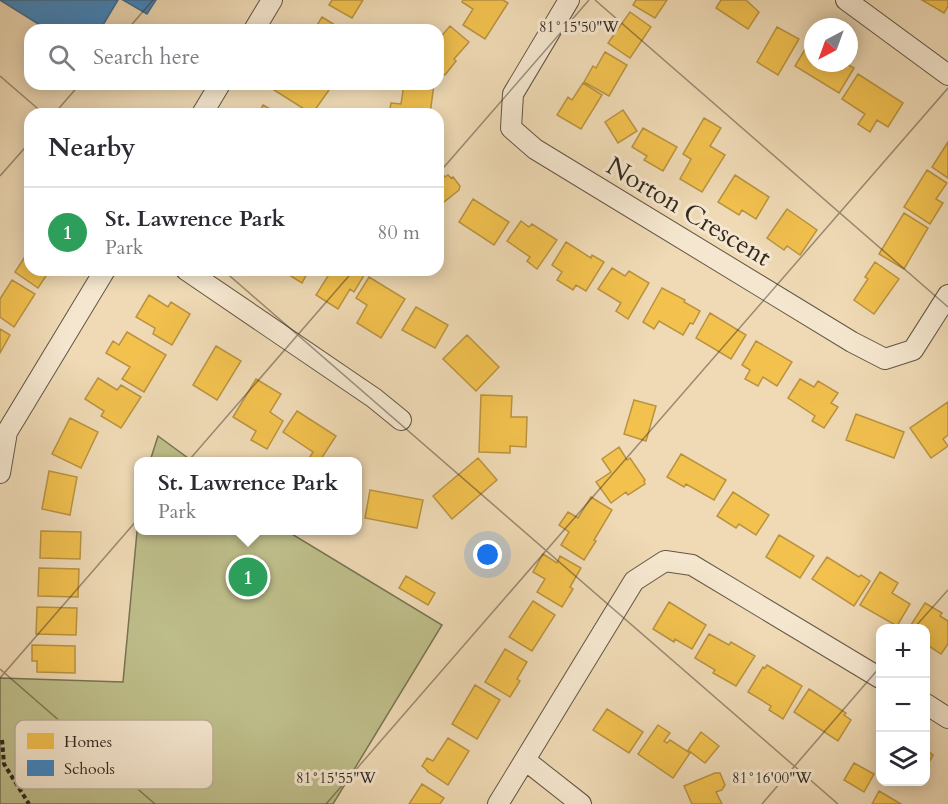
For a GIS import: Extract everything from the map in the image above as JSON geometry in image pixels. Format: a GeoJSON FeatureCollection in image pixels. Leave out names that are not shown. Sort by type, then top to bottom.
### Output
{"type":"FeatureCollection","features":[{"type":"Feature","properties":{"kind":"street"},"geometry":{"type":"LineString","coordinates":[[258,24],[272,0]]}},
{"type":"Feature","properties":{"kind":"street","name":"Norton Crescent"},"geometry":{"type":"LineString","coordinates":[[569,0],[513,94],[511,128],[535,149],[852,342],[885,359],[913,350],[948,295]]}},
{"type":"Feature","properties":{"kind":"street"},"geometry":{"type":"LineString","coordinates":[[846,0],[948,75]]}},
{"type":"Feature","properties":{"kind":"street"},"geometry":{"type":"LineString","coordinates":[[205,108],[216,90]]}},
{"type":"Feature","properties":{"kind":"street"},"geometry":{"type":"LineString","coordinates":[[0,473],[7,432],[101,276]]}},
{"type":"Feature","properties":{"kind":"street"},"geometry":{"type":"LineString","coordinates":[[195,276],[374,398],[401,420]]}},
{"type":"Feature","properties":{"kind":"street"},"geometry":{"type":"LineString","coordinates":[[498,804],[634,581],[665,561],[692,565],[876,676]]}},
{"type":"Feature","properties":{"kind":"street"},"geometry":{"type":"LineString","coordinates":[[930,707],[948,718]]}},
{"type":"Feature","properties":{"kind":"street"},"geometry":{"type":"LineString","coordinates":[[525,760],[581,804]]}},
{"type":"Feature","properties":{"kind":"path"},"geometry":{"type":"LineString","coordinates":[[2,740],[4,764],[15,782]]}},
{"type":"Feature","properties":{"kind":"path"},"geometry":{"type":"LineString","coordinates":[[20,789],[29,804]]}},
{"type":"Feature","properties":{"kind":"green space"},"geometry":{"type":"Polygon","coordinates":[[[158,436],[187,457],[151,457],[158,436]]]}},
{"type":"Feature","properties":{"kind":"green space"},"geometry":{"type":"Polygon","coordinates":[[[137,535],[294,535],[442,625],[333,804],[0,804],[0,678],[123,682],[137,535]]]}},
{"type":"Feature","properties":{"kind":"building: Homes"},"geometry":{"type":"Polygon","coordinates":[[[332,0],[363,0],[352,18],[329,5],[332,0]]]}},
{"type":"Feature","properties":{"kind":"building: Homes"},"geometry":{"type":"Polygon","coordinates":[[[463,0],[503,0],[508,3],[485,39],[463,25],[473,9],[462,2],[463,0]]]}},
{"type":"Feature","properties":{"kind":"building: Homes"},"geometry":{"type":"Polygon","coordinates":[[[636,0],[667,0],[655,18],[633,5],[636,0]]]}},
{"type":"Feature","properties":{"kind":"building: Homes"},"geometry":{"type":"Polygon","coordinates":[[[721,0],[746,0],[759,12],[748,29],[716,8],[721,0]]]}},
{"type":"Feature","properties":{"kind":"building: Homes"},"geometry":{"type":"Polygon","coordinates":[[[922,0],[948,0],[948,6],[944,13],[922,0]]]}},
{"type":"Feature","properties":{"kind":"building: Homes"},"geometry":{"type":"Polygon","coordinates":[[[630,12],[651,27],[630,58],[608,43],[630,12]]]}},
{"type":"Feature","properties":{"kind":"building: Homes"},"geometry":{"type":"Polygon","coordinates":[[[322,17],[333,24],[318,24],[322,17]]]}},
{"type":"Feature","properties":{"kind":"building: Homes"},"geometry":{"type":"Polygon","coordinates":[[[450,26],[469,42],[454,59],[456,61],[445,75],[444,74],[444,33],[450,26]]]}},
{"type":"Feature","properties":{"kind":"building: Homes"},"geometry":{"type":"Polygon","coordinates":[[[777,27],[799,39],[778,75],[757,62],[777,27]]]}},
{"type":"Feature","properties":{"kind":"building: Homes"},"geometry":{"type":"Polygon","coordinates":[[[804,51],[804,72],[795,66],[804,51]]]}},
{"type":"Feature","properties":{"kind":"building: Homes"},"geometry":{"type":"Polygon","coordinates":[[[605,52],[627,65],[609,96],[584,82],[593,66],[596,68],[605,52]]]}},
{"type":"Feature","properties":{"kind":"building: Homes"},"geometry":{"type":"Polygon","coordinates":[[[805,72],[852,72],[839,93],[805,72]]]}},
{"type":"Feature","properties":{"kind":"building: Homes"},"geometry":{"type":"Polygon","coordinates":[[[858,74],[903,103],[888,127],[877,120],[870,132],[858,124],[865,114],[842,99],[858,74]]]}},
{"type":"Feature","properties":{"kind":"building: Homes"},"geometry":{"type":"Polygon","coordinates":[[[583,83],[602,95],[581,129],[557,115],[568,97],[572,100],[583,83]]]}},
{"type":"Feature","properties":{"kind":"building: Homes"},"geometry":{"type":"Polygon","coordinates":[[[274,90],[329,90],[316,108],[302,108],[274,90]]]}},
{"type":"Feature","properties":{"kind":"building: Homes"},"geometry":{"type":"Polygon","coordinates":[[[403,90],[433,90],[431,108],[390,108],[391,103],[401,104],[403,90]]]}},
{"type":"Feature","properties":{"kind":"building: Homes"},"geometry":{"type":"Polygon","coordinates":[[[623,110],[637,131],[618,143],[605,122],[623,110]]]}},
{"type":"Feature","properties":{"kind":"building: Homes"},"geometry":{"type":"Polygon","coordinates":[[[704,118],[721,128],[710,146],[725,155],[702,192],[680,179],[691,159],[683,154],[704,118]]]}},
{"type":"Feature","properties":{"kind":"building: Homes"},"geometry":{"type":"Polygon","coordinates":[[[643,128],[677,147],[663,171],[644,160],[647,156],[632,147],[643,128]]]}},
{"type":"Feature","properties":{"kind":"building: Homes"},"geometry":{"type":"Polygon","coordinates":[[[948,142],[948,178],[932,167],[948,142]]]}},
{"type":"Feature","properties":{"kind":"building: Homes"},"geometry":{"type":"Polygon","coordinates":[[[927,170],[947,183],[936,199],[943,203],[930,224],[904,207],[927,170]]]}},
{"type":"Feature","properties":{"kind":"building: Homes"},"geometry":{"type":"Polygon","coordinates":[[[735,175],[769,197],[756,219],[742,210],[739,215],[718,202],[735,175]]]}},
{"type":"Feature","properties":{"kind":"building: Homes"},"geometry":{"type":"Polygon","coordinates":[[[444,176],[453,177],[460,186],[459,190],[444,202],[444,176]]]}},
{"type":"Feature","properties":{"kind":"building: Homes"},"geometry":{"type":"Polygon","coordinates":[[[473,199],[509,222],[494,245],[459,222],[473,199]]]}},
{"type":"Feature","properties":{"kind":"building: Homes"},"geometry":{"type":"Polygon","coordinates":[[[787,209],[817,230],[800,255],[787,246],[784,250],[767,238],[787,209]]]}},
{"type":"Feature","properties":{"kind":"building: Homes"},"geometry":{"type":"Polygon","coordinates":[[[904,213],[928,228],[904,269],[879,254],[904,213]]]}},
{"type":"Feature","properties":{"kind":"building: Homes"},"geometry":{"type":"Polygon","coordinates":[[[521,221],[529,227],[532,224],[557,240],[537,269],[527,261],[530,257],[507,241],[521,221]]]}},
{"type":"Feature","properties":{"kind":"building: Homes"},"geometry":{"type":"Polygon","coordinates":[[[566,242],[591,258],[592,255],[604,262],[586,291],[576,285],[573,290],[557,280],[562,272],[552,265],[566,242]]]}},
{"type":"Feature","properties":{"kind":"building: Homes"},"geometry":{"type":"Polygon","coordinates":[[[24,258],[24,276],[46,276],[38,288],[15,272],[24,258]]]}},
{"type":"Feature","properties":{"kind":"building: Homes"},"geometry":{"type":"Polygon","coordinates":[[[875,262],[899,279],[874,314],[854,300],[868,279],[865,277],[875,262]]]}},
{"type":"Feature","properties":{"kind":"building: Homes"},"geometry":{"type":"Polygon","coordinates":[[[612,268],[625,276],[629,271],[649,283],[628,319],[616,311],[621,303],[598,289],[612,268]]]}},
{"type":"Feature","properties":{"kind":"building: Homes"},"geometry":{"type":"Polygon","coordinates":[[[291,276],[306,276],[302,283],[291,276]]]}},
{"type":"Feature","properties":{"kind":"building: Homes"},"geometry":{"type":"Polygon","coordinates":[[[328,276],[364,276],[354,292],[350,289],[338,309],[316,295],[328,276]]]}},
{"type":"Feature","properties":{"kind":"building: Homes"},"geometry":{"type":"Polygon","coordinates":[[[369,277],[405,299],[381,338],[357,323],[367,305],[356,298],[369,277]]]}},
{"type":"Feature","properties":{"kind":"building: Homes"},"geometry":{"type":"Polygon","coordinates":[[[12,280],[35,294],[14,327],[0,317],[0,299],[12,280]]]}},
{"type":"Feature","properties":{"kind":"building: Homes"},"geometry":{"type":"Polygon","coordinates":[[[662,288],[700,311],[693,324],[690,323],[683,335],[659,321],[654,329],[643,322],[662,288]]]}},
{"type":"Feature","properties":{"kind":"building: Homes"},"geometry":{"type":"Polygon","coordinates":[[[149,295],[168,307],[171,302],[190,314],[172,345],[153,334],[155,328],[136,317],[149,295]]]}},
{"type":"Feature","properties":{"kind":"building: Homes"},"geometry":{"type":"Polygon","coordinates":[[[416,307],[448,325],[435,348],[402,330],[416,307]]]}},
{"type":"Feature","properties":{"kind":"building: Homes"},"geometry":{"type":"Polygon","coordinates":[[[710,313],[746,335],[731,359],[696,338],[710,313]]]}},
{"type":"Feature","properties":{"kind":"building: Homes"},"geometry":{"type":"Polygon","coordinates":[[[0,329],[10,335],[0,353],[0,329]]]}},
{"type":"Feature","properties":{"kind":"building: Homes"},"geometry":{"type":"Polygon","coordinates":[[[127,332],[166,355],[144,392],[122,379],[130,367],[106,353],[113,341],[119,345],[127,332]]]}},
{"type":"Feature","properties":{"kind":"building: Homes"},"geometry":{"type":"Polygon","coordinates":[[[467,335],[499,367],[476,391],[443,359],[467,335]]]}},
{"type":"Feature","properties":{"kind":"building: Homes"},"geometry":{"type":"Polygon","coordinates":[[[756,341],[792,362],[777,386],[763,377],[758,386],[745,379],[750,370],[742,365],[756,341]]]}},
{"type":"Feature","properties":{"kind":"building: Homes"},"geometry":{"type":"Polygon","coordinates":[[[216,346],[241,361],[217,400],[193,385],[216,346]]]}},
{"type":"Feature","properties":{"kind":"building: Homes"},"geometry":{"type":"Polygon","coordinates":[[[98,378],[117,390],[121,385],[141,397],[121,428],[101,416],[104,411],[85,399],[98,378]]]}},
{"type":"Feature","properties":{"kind":"building: Homes"},"geometry":{"type":"Polygon","coordinates":[[[256,379],[281,394],[270,412],[283,421],[267,449],[251,440],[256,431],[233,417],[256,379]]]}},
{"type":"Feature","properties":{"kind":"building: Homes"},"geometry":{"type":"Polygon","coordinates":[[[800,379],[814,387],[818,381],[838,393],[831,403],[838,407],[824,428],[812,421],[815,416],[788,398],[800,379]]]}},
{"type":"Feature","properties":{"kind":"building: Homes"},"geometry":{"type":"Polygon","coordinates":[[[481,395],[512,396],[511,417],[527,417],[526,447],[510,446],[510,453],[479,452],[481,395]]]}},
{"type":"Feature","properties":{"kind":"building: Homes"},"geometry":{"type":"Polygon","coordinates":[[[634,400],[656,406],[646,441],[624,434],[634,400]]]}},
{"type":"Feature","properties":{"kind":"building: Homes"},"geometry":{"type":"Polygon","coordinates":[[[948,402],[948,435],[943,439],[948,446],[931,458],[910,428],[948,402]]]}},
{"type":"Feature","properties":{"kind":"building: Homes"},"geometry":{"type":"Polygon","coordinates":[[[297,411],[336,436],[322,457],[310,457],[313,452],[283,432],[297,411]]]}},
{"type":"Feature","properties":{"kind":"building: Homes"},"geometry":{"type":"Polygon","coordinates":[[[856,414],[904,432],[894,458],[846,440],[856,414]]]}},
{"type":"Feature","properties":{"kind":"building: Homes"},"geometry":{"type":"Polygon","coordinates":[[[70,418],[98,432],[81,468],[52,454],[70,418]]]}},
{"type":"Feature","properties":{"kind":"building: Homes"},"geometry":{"type":"Polygon","coordinates":[[[619,447],[627,460],[630,458],[645,480],[645,484],[628,495],[626,492],[611,503],[596,482],[611,472],[602,459],[619,447]]]}},
{"type":"Feature","properties":{"kind":"building: Homes"},"geometry":{"type":"Polygon","coordinates":[[[681,454],[726,480],[714,500],[686,484],[684,487],[667,477],[681,454]]]}},
{"type":"Feature","properties":{"kind":"building: Homes"},"geometry":{"type":"Polygon","coordinates":[[[478,458],[497,480],[452,519],[433,496],[478,458]]]}},
{"type":"Feature","properties":{"kind":"building: Homes"},"geometry":{"type":"Polygon","coordinates":[[[49,471],[77,477],[70,515],[42,509],[49,471]]]}},
{"type":"Feature","properties":{"kind":"building: Homes"},"geometry":{"type":"Polygon","coordinates":[[[370,490],[423,500],[417,528],[365,518],[370,490]]]}},
{"type":"Feature","properties":{"kind":"building: Homes"},"geometry":{"type":"Polygon","coordinates":[[[733,492],[769,515],[756,535],[739,524],[736,528],[717,516],[733,492]]]}},
{"type":"Feature","properties":{"kind":"building: Homes"},"geometry":{"type":"Polygon","coordinates":[[[591,497],[612,510],[584,560],[561,545],[569,532],[559,525],[568,512],[578,518],[591,497]]]}},
{"type":"Feature","properties":{"kind":"building: Homes"},"geometry":{"type":"Polygon","coordinates":[[[41,531],[81,532],[80,559],[40,558],[41,531]]]}},
{"type":"Feature","properties":{"kind":"building: Homes"},"geometry":{"type":"Polygon","coordinates":[[[779,535],[814,556],[800,578],[766,557],[779,535]]]}},
{"type":"Feature","properties":{"kind":"building: Homes"},"geometry":{"type":"Polygon","coordinates":[[[543,554],[557,563],[560,556],[581,568],[570,587],[573,589],[562,607],[537,592],[545,579],[533,572],[543,554]]]}},
{"type":"Feature","properties":{"kind":"building: Homes"},"geometry":{"type":"Polygon","coordinates":[[[827,557],[859,577],[861,575],[870,581],[854,606],[812,579],[827,557]]]}},
{"type":"Feature","properties":{"kind":"building: Homes"},"geometry":{"type":"Polygon","coordinates":[[[39,568],[79,569],[78,597],[38,596],[39,568]]]}},
{"type":"Feature","properties":{"kind":"building: Homes"},"geometry":{"type":"Polygon","coordinates":[[[880,572],[898,583],[892,593],[910,604],[898,624],[893,624],[860,605],[880,572]]]}},
{"type":"Feature","properties":{"kind":"building: Homes"},"geometry":{"type":"Polygon","coordinates":[[[406,576],[435,593],[428,605],[399,588],[406,576]]]}},
{"type":"Feature","properties":{"kind":"building: Homes"},"geometry":{"type":"Polygon","coordinates":[[[533,601],[555,615],[532,651],[509,637],[533,601]]]}},
{"type":"Feature","properties":{"kind":"building: Homes"},"geometry":{"type":"Polygon","coordinates":[[[669,602],[706,625],[692,649],[675,639],[674,642],[653,629],[669,602]]]}},
{"type":"Feature","properties":{"kind":"building: Homes"},"geometry":{"type":"Polygon","coordinates":[[[925,603],[942,613],[940,616],[948,621],[948,644],[941,654],[930,647],[930,624],[912,624],[925,603]]]}},
{"type":"Feature","properties":{"kind":"building: Homes"},"geometry":{"type":"Polygon","coordinates":[[[37,607],[77,608],[76,635],[36,634],[37,607]]]}},
{"type":"Feature","properties":{"kind":"building: Homes"},"geometry":{"type":"Polygon","coordinates":[[[709,634],[729,645],[731,642],[755,656],[736,686],[713,673],[715,670],[695,658],[709,634]]]}},
{"type":"Feature","properties":{"kind":"building: Homes"},"geometry":{"type":"Polygon","coordinates":[[[32,645],[75,646],[75,673],[37,672],[37,661],[32,661],[32,645]]]}},
{"type":"Feature","properties":{"kind":"building: Homes"},"geometry":{"type":"Polygon","coordinates":[[[505,649],[527,662],[517,679],[520,681],[510,697],[485,682],[505,649]]]}},
{"type":"Feature","properties":{"kind":"building: Homes"},"geometry":{"type":"Polygon","coordinates":[[[767,665],[802,686],[783,719],[769,710],[771,706],[748,692],[763,667],[767,665]]]}},
{"type":"Feature","properties":{"kind":"building: Homes"},"geometry":{"type":"Polygon","coordinates":[[[475,685],[500,700],[477,739],[452,724],[475,685]]]}},
{"type":"Feature","properties":{"kind":"building: Homes"},"geometry":{"type":"Polygon","coordinates":[[[809,689],[846,713],[844,715],[851,720],[838,741],[794,712],[809,689]]]}},
{"type":"Feature","properties":{"kind":"building: Homes"},"geometry":{"type":"Polygon","coordinates":[[[607,709],[643,732],[629,753],[593,730],[607,709]]]}},
{"type":"Feature","properties":{"kind":"building: Homes"},"geometry":{"type":"Polygon","coordinates":[[[658,725],[670,733],[664,741],[667,743],[670,740],[690,753],[673,778],[638,754],[658,725]]]}},
{"type":"Feature","properties":{"kind":"building: Homes"},"geometry":{"type":"Polygon","coordinates":[[[701,732],[719,746],[705,763],[688,750],[701,732]]]}},
{"type":"Feature","properties":{"kind":"building: Homes"},"geometry":{"type":"Polygon","coordinates":[[[448,738],[469,751],[448,785],[422,766],[427,758],[433,761],[448,738]]]}},
{"type":"Feature","properties":{"kind":"building: Homes"},"geometry":{"type":"Polygon","coordinates":[[[854,763],[874,774],[864,792],[844,780],[854,763]]]}},
{"type":"Feature","properties":{"kind":"building: Homes"},"geometry":{"type":"Polygon","coordinates":[[[720,773],[725,785],[722,790],[716,792],[722,804],[692,804],[684,786],[720,773]]]}},
{"type":"Feature","properties":{"kind":"building: Homes"},"geometry":{"type":"Polygon","coordinates":[[[422,784],[444,798],[440,804],[409,804],[422,784]]]}},
{"type":"Feature","properties":{"kind":"building: Homes"},"geometry":{"type":"Polygon","coordinates":[[[879,791],[901,804],[872,804],[879,791]]]}},
{"type":"Feature","properties":{"kind":"building: Schools"},"geometry":{"type":"Polygon","coordinates":[[[0,0],[118,0],[104,24],[38,24],[0,0]]]}},
{"type":"Feature","properties":{"kind":"building: Schools"},"geometry":{"type":"Polygon","coordinates":[[[123,0],[156,0],[147,14],[123,0]]]}},
{"type":"Feature","properties":{"kind":"place","name":"St. Lawrence Park"},"geometry":{"type":"Point","coordinates":[248,577]}}]}
